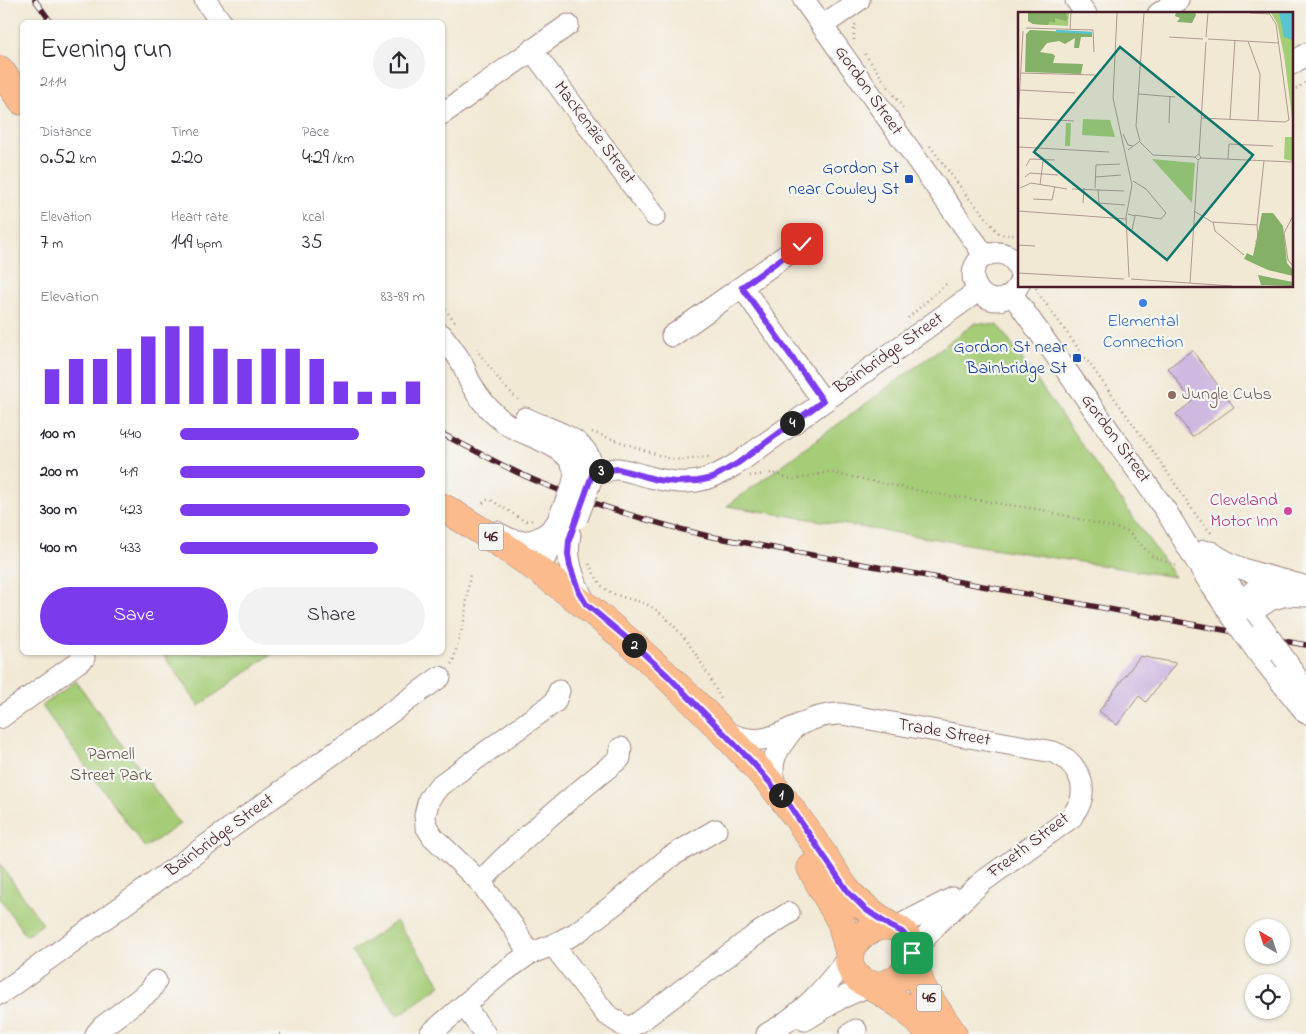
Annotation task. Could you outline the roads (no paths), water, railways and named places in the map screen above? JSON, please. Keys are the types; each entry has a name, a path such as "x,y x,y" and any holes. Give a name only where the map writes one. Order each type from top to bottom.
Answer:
{"main road":[{"path":"0,70 20,98"},
{"name":"46","path":"445,508 539,576 591,631 692,718 743,770 775,812 821,883 841,922 851,968 855,975 906,1008 916,1017 929,1034"},
{"name":"46","path":"445,528 539,576 586,604 653,662 722,717 790,806 848,892 865,909 908,939 922,988 953,1034"},
{"path":"849,955 855,941 866,931 880,926 893,927"},
{"name":"46","path":"871,986 886,984 900,977 912,956"}],"street":[{"path":"205,0 220,20"},
{"name":"Gordon Street","path":"804,0 984,256"},
{"path":"1076,0 1085,12"},
{"path":"1161,12 1178,0"},
{"path":"822,26 858,8"},
{"path":"445,112 568,25"},
{"name":"MacKenzie Street","path":"532,50 655,216"},
{"path":"1294,63 1306,54"},
{"path":"672,336 802,244"},
{"path":"998,253 1012,258 1018,274 1006,298 994,300 983,295 975,286 973,275 976,264 984,256 998,253"},
{"path":"742,287 823,401"},
{"name":"Gordon Street","path":"1027,288 1209,582 1245,616 1286,662 1306,692"},
{"name":"Bainbridge Street","path":"583,477 603,457 620,456 660,468 693,469 718,466 752,453 978,291"},
{"path":"451,332 467,353 470,369 500,400 515,412 578,441 585,449 583,477 567,521 559,554 539,576"},
{"path":"445,507 520,542 534,540 543,536 567,521"},
{"name":"Gordon Street","path":"1166,511 1208,541 1245,616 1261,657 1306,713"},
{"path":"567,521 570,566 579,592 586,604"},
{"path":"1208,541 1231,565 1245,571 1296,584"},
{"path":"1245,616 1265,584 1277,581 1296,584"},
{"path":"1245,616 1270,600 1286,595 1306,596"},
{"path":"0,718 84,658"},
{"name":"Bainbridge Street","path":"0,994 440,677"},
{"path":"529,954 498,905 480,882 433,837 426,826 425,815 429,799 439,786 555,702 559,691"},
{"name":"Trade Street","path":"722,717 735,736 755,741 773,737 811,718 842,714 1053,752 1068,760 1078,772 1081,781"},
{"name":"Trade Street","path":"774,787 772,772 774,756 795,727"},
{"path":"480,882 514,846 562,804 620,758 622,748"},
{"name":"Freeth Street","path":"912,956 938,923 982,882 1072,816 1080,803 1082,795 1081,781"},
{"path":"430,1034 498,976 529,954 553,945 576,933 616,903 670,857 716,830"},
{"name":"Freeth Street","path":"893,927 929,912 982,882"},
{"path":"553,945 606,1014 627,1028 638,1023 758,933 788,913"},
{"path":"767,1034 812,1002 849,955"},
{"path":"96,1034 102,1026 150,991 156,981"},
{"path":"780,1034 838,999 871,986"},
{"path":"464,1005 485,1034"}],"railway":[{"path":"35,0 50,20"},
{"path":"445,436 555,489 620,512 708,536 1306,645"}],"place":[{"name":"Gordon St near Cowley St","path":"909,179"},
{"name":"Elemental Connection","path":"1143,303"},
{"name":"Gordon St near Bainbridge St","path":"1077,358"},
{"name":"Jungle Cubs","path":"1172,395"},
{"name":"Cleveland Motor Inn","path":"1288,511"}],"park label":[{"name":"Parnell Street Park","path":"111,765"}]}
